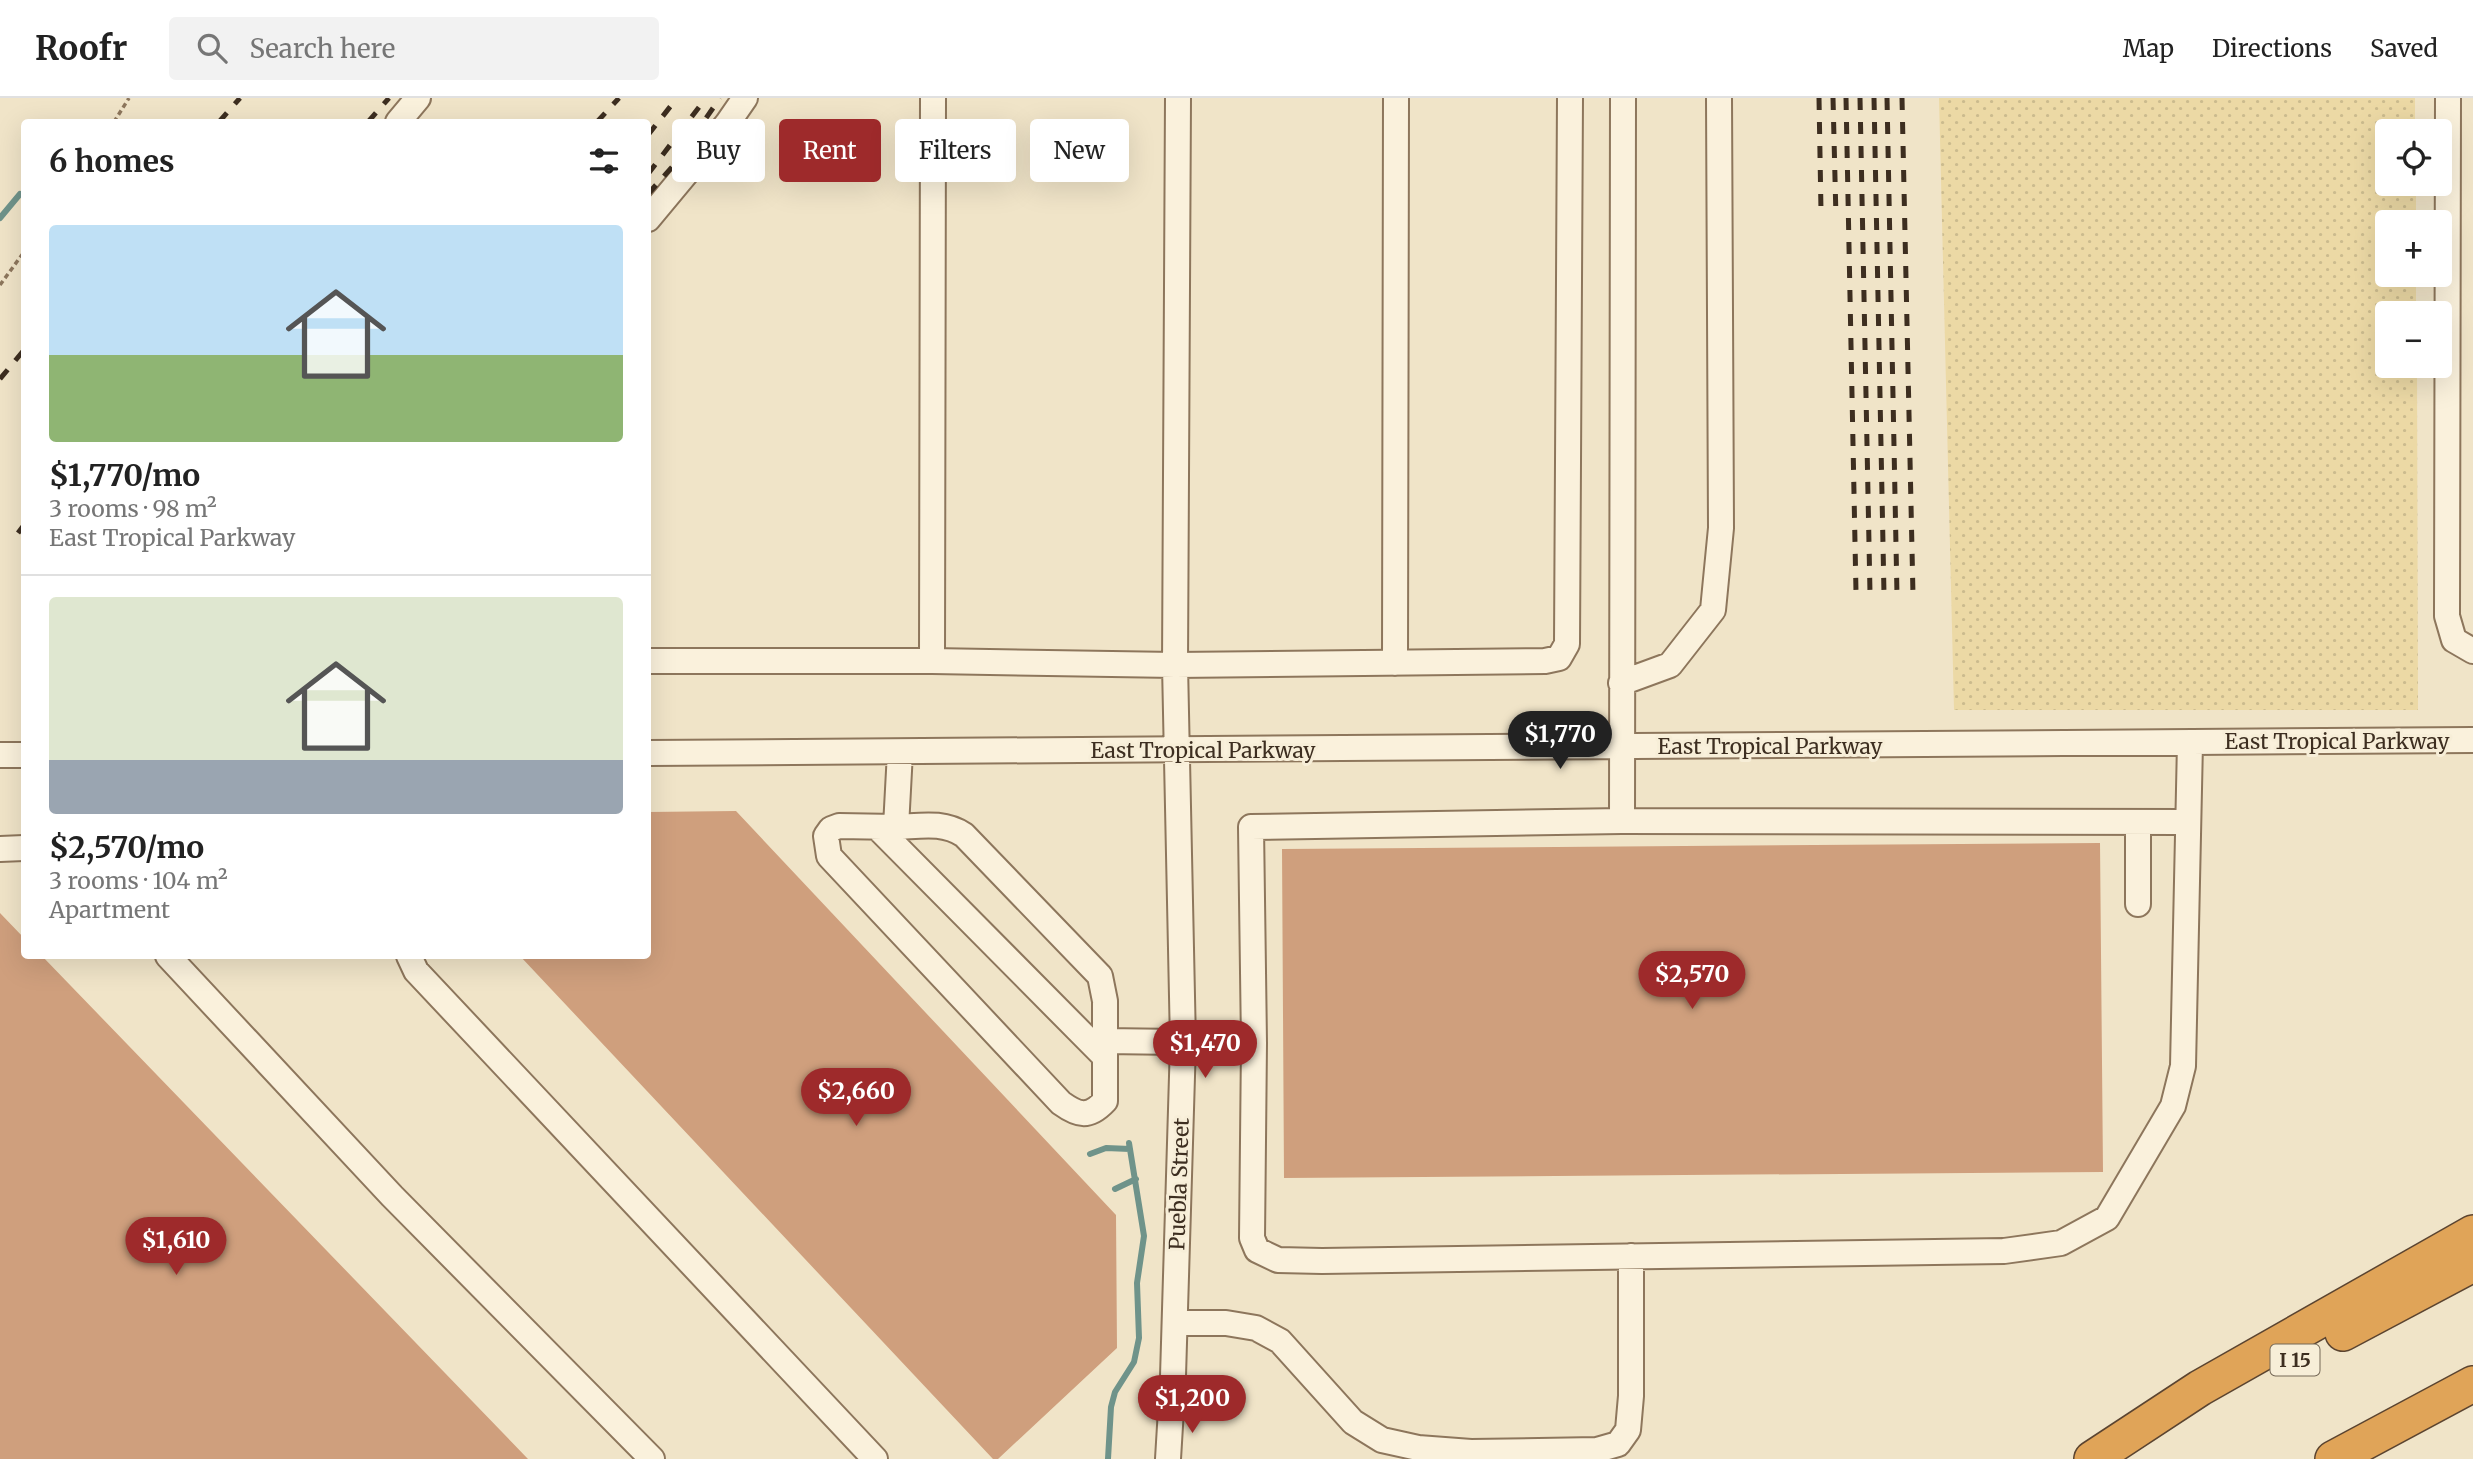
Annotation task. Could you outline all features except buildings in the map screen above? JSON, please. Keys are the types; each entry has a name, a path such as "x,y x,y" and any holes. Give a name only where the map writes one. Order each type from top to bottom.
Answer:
{"highway":[{"path":"2092,1459 2200,1388 2473,1233"},
{"name":"I 15","path":"2120,1459 2273,1372 2473,1264"},
{"path":"2333,1459 2473,1384"}],"street":[{"path":"400,119 418,98"},
{"path":"651,215 727,124 745,98"},
{"path":"932,661 933,98"},
{"name":"Puebla Street","path":"1168,1459 1183,1043 1175,664 1178,98"},
{"path":"1395,663 1396,98"},
{"path":"651,661 1175,664 1545,661 1559,658 1567,644 1570,98"},
{"path":"1622,821 1623,98"},
{"path":"1621,683 1670,665 1713,610 1721,528 1719,98"},
{"path":"2448,98 2447,616 2455,640 2473,651"},
{"name":"East Tropical Parkway","path":"651,753 2473,740"},
{"path":"2188,821 1622,821 1251,828 1254,1043 1252,1238 1257,1250 1278,1260 1322,1261 2004,1251 2061,1243 2107,1218 2173,1107 2183,1066 2188,821 2189,743"},
{"path":"887,827 900,752"},
{"path":"0,755 21,755"},
{"path":"2138,821 2138,904"},
{"path":"939,824 964,835 1100,976 1104,988 1105,1049 1105,1101 1097,1110 1085,1114 1072,1111 1061,1103 830,856 826,836 831,829 839,826 939,824"},
{"path":"887,827 1105,1049 1183,1043 1254,1043"},
{"path":"0,849 21,848"},
{"path":"171,959 392,1196 652,1459"},
{"path":"410,959 416,971 875,1459"},
{"path":"1175,1323 1226,1323 1256,1328 1280,1341 1353,1422 1382,1440 1418,1448 1471,1452 1597,1450 1618,1444 1628,1430 1631,1396 1631,1256"}],"path":[{"path":"116,119 129,98"},
{"path":"0,285 21,256"}],"sand":[{"path":"1939,98 2415,98 2415,119 2375,119 2375,196 2416,196 2416,210 2375,210 2375,287 2416,287 2416,301 2375,301 2375,378 2417,378 2418,710 1954,710"}],"waterway":[{"path":"0,218 20,194"},
{"path":"1108,1459 1111,1407 1115,1392 1134,1362 1139,1338 1137,1283 1144,1236 1129,1143"},
{"path":"1090,1154 1106,1148 1130,1149"},
{"path":"1115,1189 1136,1179"}],"railway":[{"path":"222,119 240,98"},
{"path":"371,119 389,98"},
{"path":"600,119 619,98"},
{"path":"651,131 677,98"},
{"path":"651,170 706,98"},
{"path":"651,191 672,167 720,98"},
{"path":"1819,98 1821,211"},
{"path":"1833,98 1836,218"},
{"path":"1846,98 1856,592"},
{"path":"1860,98 1870,593"},
{"path":"1874,98 1884,594"},
{"path":"1887,98 1897,595"},
{"path":"1902,98 1913,595"},
{"path":"0,379 21,354"},
{"path":"18,533 21,529"}]}
